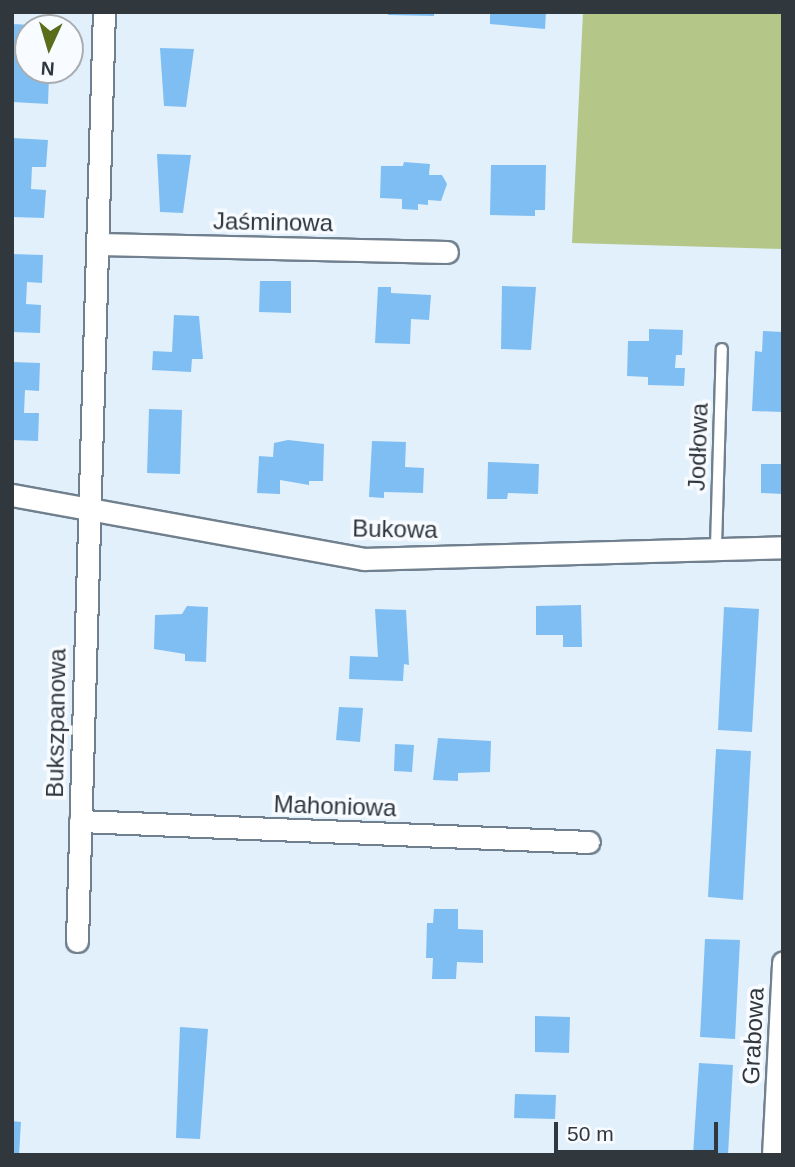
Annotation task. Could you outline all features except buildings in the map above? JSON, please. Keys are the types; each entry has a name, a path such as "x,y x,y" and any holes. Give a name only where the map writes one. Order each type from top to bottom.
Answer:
{"street":[{"path":"88,507 99,244 104,12"},
{"name":"Jaśminowa","path":"99,244 447,252"},
{"name":"Bukowa","path":"12,495 364,559 716,546 783,547"},
{"name":"Bukszpanowa","path":"77,941 88,507"},
{"name":"Mahoniowa","path":"80,821 589,842"},
{"name":"Grabowa","path":"773,1155 783,962"}],"lane":[{"name":"Jodłowa","path":"716,546 722,349"}],"green space":[{"path":"583,12 783,12 783,249 572,243"}]}
